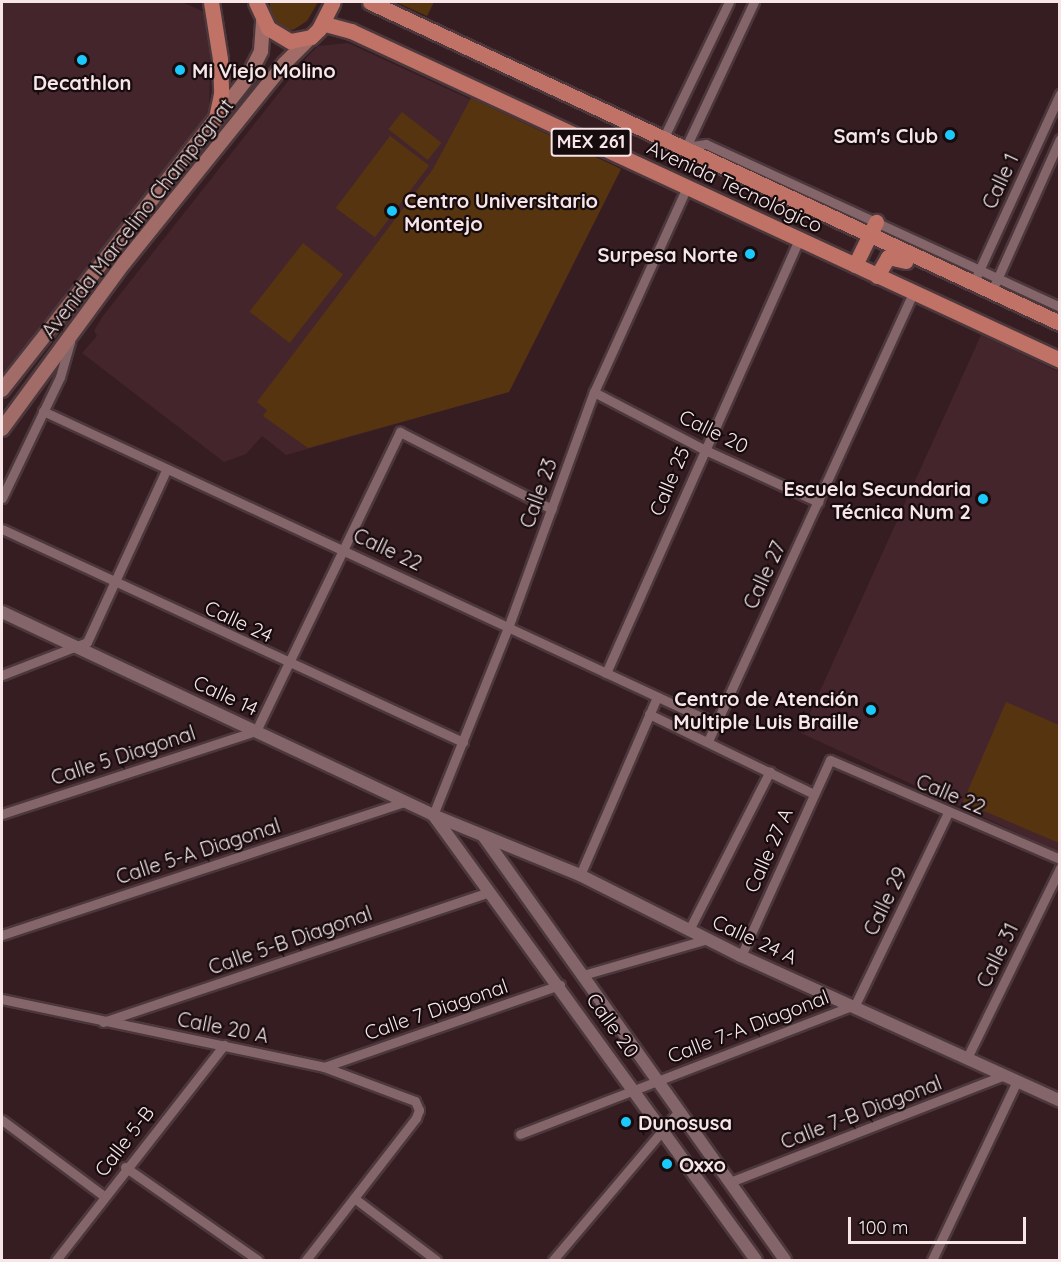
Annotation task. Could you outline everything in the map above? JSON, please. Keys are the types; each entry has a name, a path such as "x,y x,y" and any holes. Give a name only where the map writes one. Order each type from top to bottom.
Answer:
{"main road":[{"path":"211,2 219,51 221,94 216,118"},
{"path":"256,2 263,21 273,33 290,41 311,37 325,24 333,2"},
{"name":"Avenida Tecnológico","path":"370,2 686,147 873,229 938,267 976,276 1059,323"},
{"name":"Avenida Marcelino Champagnat","path":"2,390 248,77 261,51 263,21"},
{"name":"Avenida Tecnológico","path":"325,24 351,31 1059,360"},
{"name":"Avenida Marcelino Champagnat","path":"2,429 73,328 284,64 311,37"},
{"path":"855,265 873,229"},
{"path":"877,276 884,258 891,255 920,267 938,267"},
{"path":"58,318 73,328"},
{"path":"17,371 33,386"}],"street":[{"path":"664,137 729,2"},
{"path":"686,147 754,2"},
{"name":"Calle 1","path":"976,276 1059,94"},
{"name":"Calle 1","path":"995,285 1059,139"},
{"name":"Calle 23","path":"433,815 509,625 594,392 687,187"},
{"name":"Avenida Tecnológico","path":"873,229 976,276"},
{"name":"Calle 25","path":"606,673 703,449 799,239"},
{"name":"Avenida Tecnológico","path":"995,285 1059,307"},
{"name":"Calle 27","path":"708,741 914,292"},
{"path":"2,498 60,377 73,328"},
{"name":"Calle 20","path":"594,392 703,449 818,502"},
{"name":"Calle 22","path":"43,411 166,470 344,548 716,724"},
{"path":"256,731 400,432 552,508"},
{"path":"2,675 87,642 166,470"},
{"name":"Calle 24","path":"2,529 287,663 463,742"},
{"name":"Calle 14","path":"2,612 433,815"},
{"path":"580,875 657,697"},
{"path":"649,714 812,793"},
{"name":"Calle 5 Diagonal","path":"2,814 256,731"},
{"name":"Calle 22","path":"830,760 948,813 1059,859"},
{"name":"Calle 27 A","path":"741,956 812,793 830,760"},
{"path":"689,930 770,771"},
{"name":"Calle 5-A Diagonal","path":"4,932 406,801"},
{"name":"Calle 29","path":"855,1005 948,813"},
{"name":"Calle 20","path":"433,815 560,985 756,1260"},
{"name":"Calle 24 A","path":"433,815 580,875 741,956 855,1005 1059,1101"},
{"name":"Calle 20","path":"484,837 785,1260"},
{"name":"Calle 31","path":"967,1058 1059,868"},
{"name":"Calle 5-B Diagonal","path":"102,1022 490,892"},
{"path":"583,975 708,939"},
{"name":"Calle 7 Diagonal","path":"324,1067 560,985"},
{"name":"Calle 20 A","path":"2,1001 324,1067 415,1101 419,1110 416,1118 354,1198"},
{"name":"Calle 7-A Diagonal","path":"520,1134 634,1087 656,1081 855,1005"},
{"name":"Calle 5-B","path":"56,1260 125,1167 224,1045"},
{"name":"Calle 7-B Diagonal","path":"730,1182 1005,1075"},
{"path":"932,1260 1017,1081"},
{"path":"553,1260 678,1112"},
{"path":"2,1120 104,1196"},
{"path":"125,1167 258,1260"},
{"path":"306,1260 354,1198 436,1260"}],"shaded area":[{"path":"2,2 182,2 207,13 211,32 209,114 2,374"},
{"path":"270,2 318,2 307,21 293,30 278,28 270,13"},
{"path":"396,2 434,2 427,16"},
{"name":"Centro Universitario Montejo","path":"348,43 621,169 509,392 286,455 262,436 246,454 224,462 82,353 97,336 94,331 103,316 308,56 318,46"},
{"path":"471,98 621,169 509,392 308,448 263,416 267,410 257,402 433,169"},
{"path":"402,112 441,143 428,160 388,129"},
{"path":"390,136 429,165 375,237 336,208"},
{"path":"303,243 343,274 290,343 249,312"},
{"name":"Escuela Secundaria Técnica Num 2","path":"981,335 1059,372 1059,852 801,733"},
{"path":"1006,702 1059,725 1059,843 963,802"}],"place":[{"name":"Decathlon","path":"82,60"},
{"name":"Mi Viejo Molino","path":"180,70"},
{"name":"Sam's Club","path":"950,135"},
{"name":"Centro Universitario Montejo","path":"392,211"},
{"name":"Surpesa Norte","path":"750,254"},
{"name":"Escuela Secundaria Técnica Num 2","path":"983,499"},
{"name":"Centro de Atención Multiple Luis Braille","path":"871,710"},
{"name":"Dunosusa","path":"626,1122"},
{"name":"Oxxo","path":"667,1164"}]}
